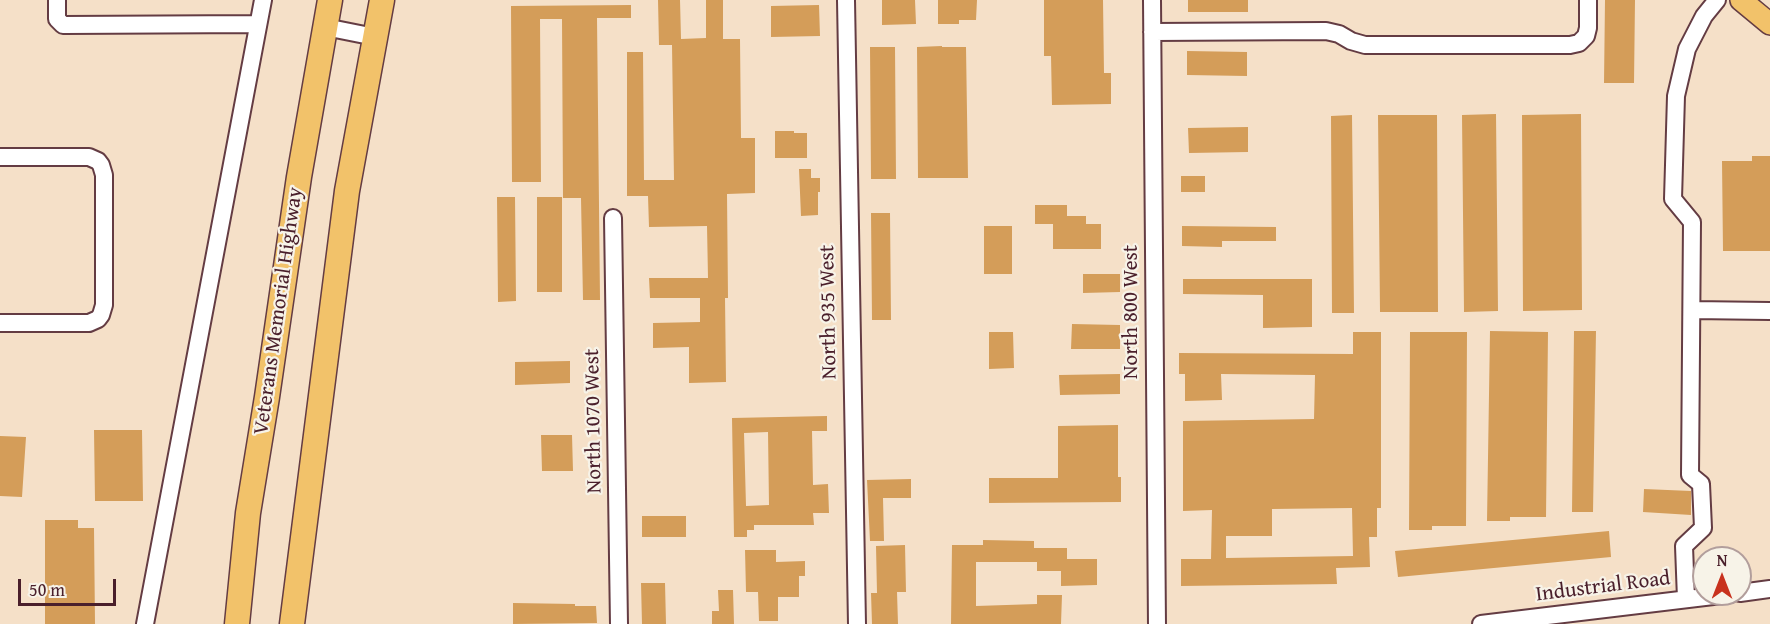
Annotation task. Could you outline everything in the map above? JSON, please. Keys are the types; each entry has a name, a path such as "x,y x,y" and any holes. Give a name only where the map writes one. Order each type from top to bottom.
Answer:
{"highway":[{"name":"Veterans Memorial Highway","path":"237,624 248,513 269,385 298,177 330,0"},
{"path":"292,624 347,191 382,0"}],"main road":[{"path":"1741,0 1770,24"}],"street":[{"path":"57,0 57,19 63,25 258,24"},
{"path":"145,624 263,0"},
{"name":"North 935 West","path":"846,0 857,624"},
{"name":"North 800 West","path":"1152,0 1157,624"},
{"path":"1152,32 1326,31 1365,45 1570,45 1580,43 1586,36 1588,0"},
{"path":"1686,599 1684,546 1703,528 1701,484 1690,476 1692,222 1673,199 1676,96 1687,49 1704,16 1717,0"},
{"path":"325,27 375,37"},
{"path":"0,157 94,158 98,161 104,175 103,310 98,319 85,323 0,324"},
{"name":"North 1070 West","path":"613,218 619,624"},
{"path":"1692,310 1770,311"},
{"path":"1752,591 1770,589"},
{"name":"Industrial Road","path":"1481,624 1549,620 1692,598"}],"building":[{"path":"658,0 680,0 681,39 706,38 706,0 723,0 723,39 740,39 741,138 755,138 755,193 727,194 726,382 689,383 689,347 653,348 653,323 700,322 700,298 650,298 649,278 708,278 707,226 649,227 648,196 627,196 627,52 643,52 644,180 674,180 672,45 659,45"},
{"path":"882,0 915,0 916,24 882,25"},
{"path":"938,0 977,0 976,20 959,20 959,24 938,24"},
{"path":"1044,0 1103,0 1104,73 1111,73 1111,104 1052,105 1051,56 1044,56"},
{"path":"1188,0 1248,0 1248,12 1188,12"},
{"path":"1605,0 1635,0 1634,83 1604,83"},
{"path":"631,5 631,18 597,18 600,300 583,300 581,198 563,198 562,19 540,19 541,182 512,182 511,6"},
{"path":"819,5 820,36 771,37 771,6"},
{"path":"870,47 895,47 896,179 871,179"},
{"path":"917,47 966,47 968,178 918,178"},
{"path":"1187,51 1247,52 1247,76 1187,75"},
{"path":"1496,114 1498,311 1464,312 1462,115"},
{"path":"1581,114 1582,310 1523,311 1522,115"},
{"path":"1352,115 1354,313 1332,313 1331,116"},
{"path":"1378,115 1437,115 1438,312 1380,312"},
{"path":"1248,127 1248,152 1189,153 1188,128"},
{"path":"775,131 807,133 807,158 775,158"},
{"path":"1752,156 1770,156 1770,251 1723,251 1722,161 1752,161"},
{"path":"799,169 811,169 811,178 820,178 818,215 801,216"},
{"path":"1181,176 1205,176 1205,192 1181,192"},
{"path":"497,197 515,197 516,301 498,302"},
{"path":"537,197 562,197 562,292 537,292"},
{"path":"1035,205 1067,205 1067,216 1086,216 1086,224 1101,224 1101,249 1053,249 1053,224 1035,224"},
{"path":"871,213 890,213 891,320 872,320"},
{"path":"984,226 1012,226 1012,274 984,274"},
{"path":"1182,226 1276,227 1276,241 1222,241 1222,247 1182,246"},
{"path":"1083,274 1120,274 1120,292 1083,293"},
{"path":"1183,279 1312,279 1312,327 1263,328 1263,295 1183,294"},
{"path":"1072,324 1120,325 1120,349 1071,349"},
{"path":"1490,331 1548,332 1546,517 1510,517 1510,521 1487,521"},
{"path":"1574,331 1596,331 1593,512 1572,512"},
{"path":"989,332 1013,332 1014,368 989,369"},
{"path":"1353,332 1381,332 1381,508 1377,508 1377,537 1369,537 1370,567 1336,568 1337,584 1181,586 1181,559 1211,559 1212,510 1183,511 1183,421 1314,419 1315,375 1221,374 1222,400 1185,401 1185,374 1179,374 1179,353 1353,354","holes":["1352,508 1353,556 1226,558 1226,536 1272,536 1272,509"]},
{"path":"1410,332 1467,332 1466,526 1432,526 1432,530 1409,530"},
{"path":"570,361 570,383 515,385 515,362"},
{"path":"1120,374 1120,394 1060,395 1059,375"},
{"path":"827,416 827,431 812,431 813,485 828,484 829,513 813,513 814,525 754,525 754,530 747,530 747,537 734,537 732,418","holes":["768,432 769,505 746,506 744,433"]},
{"path":"1118,425 1118,477 1121,477 1121,502 989,503 989,478 1058,478 1058,426"},
{"path":"94,430 142,430 143,501 95,501"},
{"path":"541,435 572,435 573,471 542,471"},
{"path":"0,436 26,437 22,497 0,496"},
{"path":"911,479 911,498 883,498 884,541 870,541 867,480"},
{"path":"1644,489 1691,491 1691,515 1643,512"},
{"path":"642,516 686,516 686,537 642,537"},
{"path":"45,520 78,520 78,528 94,528 95,624 45,624"},
{"path":"1609,531 1611,557 1398,577 1395,551"},
{"path":"983,540 1034,541 1034,548 1067,548 1067,559 1097,559 1097,585 1061,586 1061,571 1037,571 1037,562 976,562 976,606 1037,604 1037,595 1062,595 1061,624 951,624 952,545 983,545"},
{"path":"905,545 906,592 897,592 898,624 872,624 871,593 877,593 876,546"},
{"path":"745,550 776,550 776,562 805,561 805,576 799,576 799,597 778,597 778,621 759,621 758,592 746,592"},
{"path":"641,583 665,583 666,624 642,624"},
{"path":"718,590 733,590 734,624 712,624 712,611 719,611"},
{"path":"513,603 596,606 597,623 513,624"}]}
